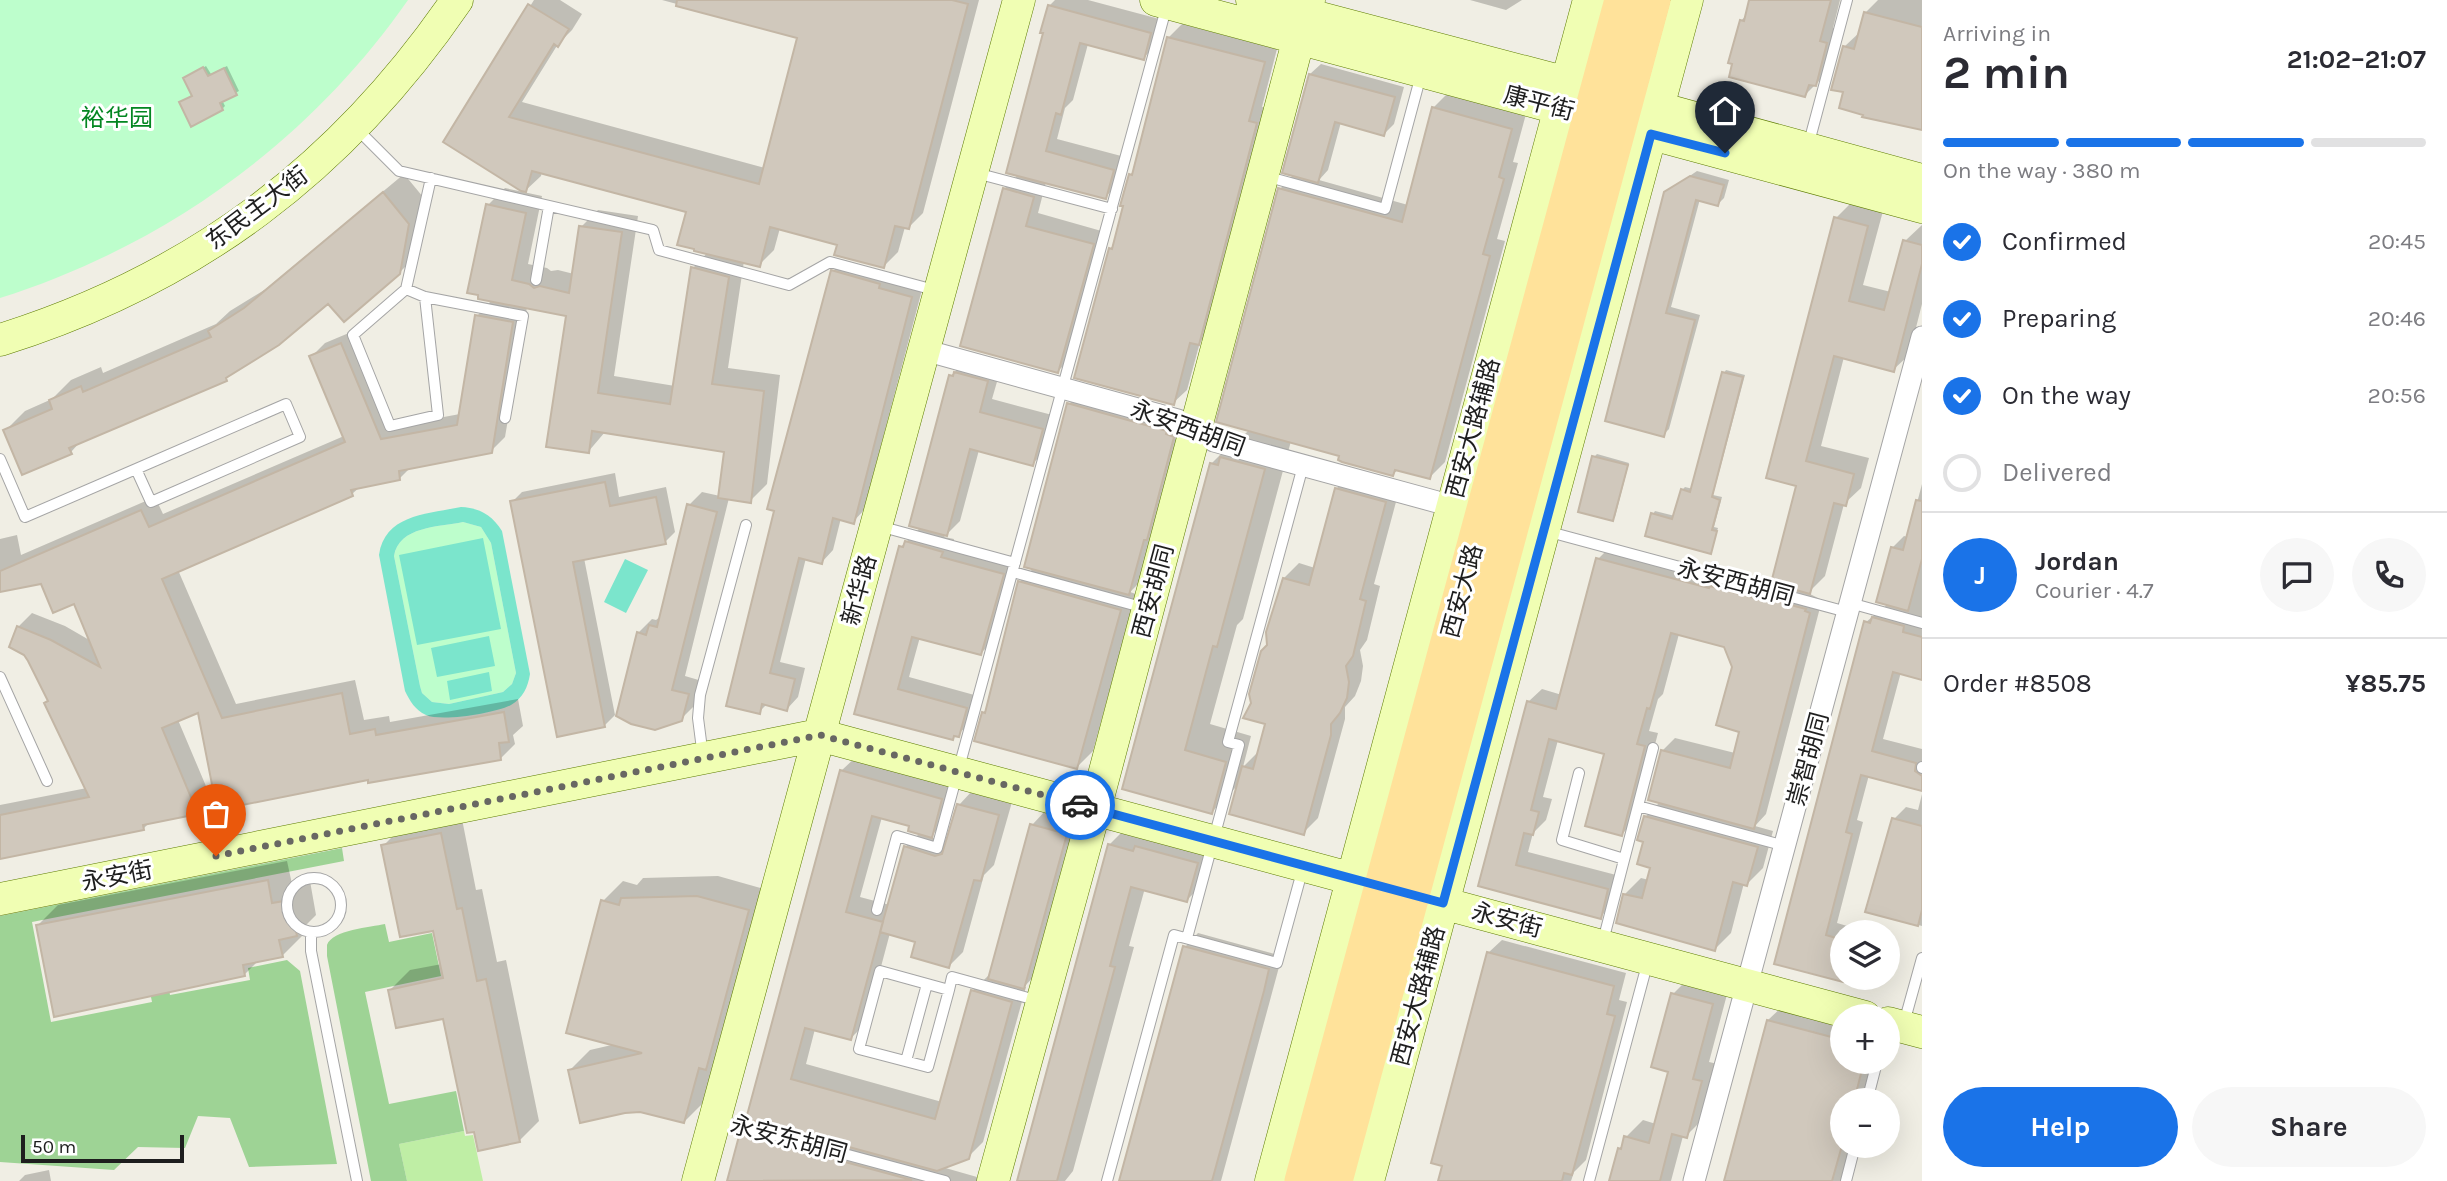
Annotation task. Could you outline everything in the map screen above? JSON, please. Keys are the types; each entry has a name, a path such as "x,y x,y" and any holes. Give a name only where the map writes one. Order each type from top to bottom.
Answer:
{"main road":[{"name":"西安大路","path":"1608,108 1622,0"},
{"name":"西安大路","path":"1302,1181 1397,890 1608,108 1653,0"},
{"name":"西安大路","path":"1335,1181 1397,890"}],"street":[{"name":"东民主大街","path":"0,340 91,308 139,285 187,259 275,198 355,127 392,87 457,0"},
{"name":"新华路","path":"698,1181 1019,0"},
{"name":"康平街","path":"1252,0 1922,207"},
{"name":"西安大路辅路","path":"1271,1181 1397,890 1544,531 1608,108 1589,0"},
{"name":"西安大路辅路","path":"1368,1181 1397,890 1452,506 1608,108 1687,0"},
{"name":"康平街","path":"1162,2 1305,18 1422,72 1808,149 1922,180"},
{"name":"西安胡同","path":"993,1181 1095,809 1305,18"},
{"name":"崇智胡同","path":"1694,1181 1922,337"},
{"name":"永安西胡同","path":"924,350 1178,420 1214,442 1452,506"},
{"name":"永安街","path":"0,899 820,735 1830,1008"}],"lane":[{"path":"1808,149 1847,0"},
{"path":"877,910 897,836 937,848 1112,209 1162,2"},
{"path":"1263,175 1385,209 1422,72"},
{"path":"355,127 399,171 653,230 659,250 789,285 830,262 940,292"},
{"path":"973,172 1112,209"},
{"path":"425,298 438,415 390,426 353,335 406,289 431,178"},
{"path":"536,281 549,206"},
{"path":"406,289 425,298 523,316 505,418"},
{"path":"0,459 25,517 286,404 300,437 151,502 136,469"},
{"path":"1186,938 1239,745 1228,742 1304,466"},
{"path":"703,758 698,718 699,695 746,525"},
{"path":"876,525 1148,609"},
{"name":"永安西胡同","path":"1544,531 1849,608 1922,623"},
{"path":"0,677 47,782"},
{"path":"1601,946 1653,748"},
{"path":"1579,773 1562,840 1624,859"},
{"path":"1639,806 1785,846"},
{"path":"1107,1181 1174,935 1277,963 1304,865"},
{"path":"316,878 332,884 338,891 341,910 338,919 330,927 321,932 311,932 294,923 287,906 293,889 307,879 316,878"},
{"path":"311,932 311,951 357,1181"},
{"path":"1590,1181 1649,958"},
{"path":"1905,1027 1922,958"},
{"path":"949,990 880,971 859,1049 928,1067 949,990 952,977 1042,1002"},
{"path":"906,1062 927,984"},
{"name":"永安东胡同","path":"715,1119 945,1181"},
{"path":"1846,1181 1852,1158"}],"green space":[{"name":"裕华园","path":"0,0 408,0 369,51 326,99 279,143 229,183 176,218 119,249 61,276 0,298"},
{"path":"461,507 480,511 490,517 502,531 530,674 524,692 511,705 482,714 434,717 422,713 413,705 405,691 379,555 383,541 399,524 422,514","holes":["463,522 481,527 491,543 516,673 512,684 503,692 449,704 432,702 422,693 420,686 394,556 397,546 412,533"]},
{"path":"463,522 481,527 491,543 516,673 512,684 503,692 449,704 432,702 422,693 420,686 394,556 397,546 412,533"},
{"path":"483,538 501,629 417,645 399,555"},
{"path":"625,559 648,570 626,613 604,602"},
{"path":"489,636 495,666 437,677 431,648"},
{"path":"489,672 492,691 450,700 447,681"},
{"path":"342,848 344,861 32,922 51,1022 152,1002 149,987 168,984 170,995 250,980 248,968 287,960 300,971 337,1164 249,1167 230,1118 198,1116 185,1148 138,1147 114,1170 0,1162 0,916"},
{"path":"385,924 389,942 432,933 441,976 365,992 389,1104 456,1091 464,1131 399,1144 407,1181 371,1181 327,956 327,945 336,936"},
{"path":"464,1131 465,1136 473,1135 483,1181 407,1181 399,1144"}],"building":[{"path":"677,0 952,0 968,4 909,229 895,226 884,268 834,255 837,245 770,227 760,267 694,251 677,245 686,212 532,171 526,192 521,191 443,142 528,4 569,29 558,47 554,44 509,117 759,184 797,38 676,6"},
{"path":"1749,0 1831,0 1820,41 1827,43 1816,86 1809,85 1805,97 1729,77 1732,64 1728,63 1740,20 1744,21"},
{"path":"1048,5 1151,33 1144,60 1080,43 1061,115 1056,113 1046,151 1114,170 1106,199 1006,173"},
{"path":"1864,12 1922,27 1922,130 1862,117 1863,115 1839,108 1843,92 1831,90 1843,46 1854,49"},
{"path":"1167,37 1265,62 1249,121 1257,123 1199,345 1190,343 1174,405 1074,378 1109,248 1112,249 1123,206 1120,206 1129,174 1132,175"},
{"path":"203,67 208,76 224,68 237,95 220,103 223,110 191,127 179,102 192,96 183,78"},
{"path":"1309,74 1395,97 1384,136 1335,122 1318,183 1282,173"},
{"path":"1432,107 1512,129 1499,177 1504,179 1483,254 1490,256 1430,479 1395,470 1393,476 1342,462 1338,460 1339,456 1216,422 1278,188 1402,222"},
{"path":"1690,176 1724,185 1718,206 1696,200 1666,313 1695,320 1664,437 1605,421 1664,192"},
{"path":"1003,188 1034,197 1026,226 1094,244 1058,373 960,346"},
{"path":"383,192 409,224 400,274 344,322 328,304 279,345 226,378 227,381 69,448 72,454 22,475 3,430 52,409 49,400 81,386 83,392 211,337 208,331 244,308"},
{"path":"486,204 526,213 512,280 534,288 540,286 569,293 579,226 622,232 598,393 670,404 691,267 729,277 712,384 764,391 751,503 718,498 724,452 592,431 589,453 546,447 566,316 478,299 478,295 467,293"},
{"path":"1834,217 1868,226 1849,301 1884,310 1903,240 1922,245 1922,264 1894,372 1834,356 1806,461 1854,474 1846,506 1834,503 1810,594 1771,583 1796,486 1766,478"},
{"path":"831,270 880,284 879,288 912,297 854,524 833,518 822,564 799,558 770,673 795,679 787,711 762,704 760,714 726,706 774,511 767,509"},
{"path":"475,315 513,322 492,453 399,471 400,480 351,490 353,496 162,579 222,718 342,693 350,734 375,729 376,735 504,712 509,742 499,743 501,760 368,783 368,780 217,810 198,713 162,728 198,814 143,825 144,830 0,859 0,815 89,797 44,703 48,701 28,661 24,655 9,647 17,626 51,640 100,667 74,604 53,613 41,584 0,592 0,571 141,510 149,527 345,442 309,356 341,343 381,439 457,425"},
{"path":"954,372 988,381 980,412 1043,429 1033,466 970,449 947,536 909,526 949,375 953,376"},
{"path":"1722,372 1743,377 1712,497 1720,500 1712,530 1717,531 1711,554 1645,536 1651,513 1672,519 1681,489 1690,492"},
{"path":"1067,403 1167,431 1166,434 1174,437 1147,540 1144,540 1129,595 1024,567"},
{"path":"1592,456 1628,465 1613,521 1578,512"},
{"path":"1220,457 1265,469 1217,647 1213,646 1185,750 1226,762 1212,814 1122,789 1210,463 1218,465"},
{"path":"605,482 610,506 656,497 666,544 573,562 605,727 557,737 510,501"},
{"path":"1335,488 1386,502 1360,599 1366,601 1353,656 1346,666 1349,682 1347,698 1331,724 1331,735 1304,835 1229,814 1242,766 1253,769 1265,724 1243,718 1251,703 1249,694 1261,651 1267,645 1266,632 1283,578 1309,585"},
{"path":"1916,500 1922,501 1922,559 1908,611 1876,602 1891,547 1903,550"},
{"path":"687,504 717,512 672,690 689,694 682,721 655,730 631,724 616,716 637,632 646,635 649,625 657,627"},
{"path":"905,541 943,552 941,557 1004,574 981,655 912,637 898,689 967,708 959,737 954,736 953,740 854,714 899,546 903,547"},
{"path":"1596,558 1709,588 1710,586 1806,609 1805,611 1810,613 1754,829 1648,800 1661,750 1730,768 1739,732 1716,725 1732,667 1724,647 1671,633 1650,709 1647,708 1637,744 1645,746 1622,836 1585,826 1604,754 1549,739 1531,810 1539,812 1533,835 1524,833 1516,865 1608,889 1601,919 1478,886 1527,701 1556,709"},
{"path":"1018,581 1121,610 1077,769 974,741 982,712 985,713"},
{"path":"1872,617 1904,626 1903,632 1922,637 1922,680 1893,672 1872,751 1916,763 1915,771 1922,776 1922,791 1861,775 1846,832 1852,834 1826,935 1830,936 1830,979 1774,964 1864,621 1870,623"},
{"path":"840,770 942,799 932,838 908,831 909,826 872,816 846,912 883,922 851,1040 805,1028 791,1079 935,1119 971,990 1012,1002 969,1159 937,1171 746,1119"},
{"path":"957,804 999,815 981,881 974,880 949,968 911,957 915,942 880,932 904,846 935,856 942,854"},
{"path":"1644,816 1758,847 1747,886 1733,882 1715,951 1616,923 1623,894 1642,898 1650,868 1637,864 1643,842 1637,840"},
{"path":"1892,818 1922,826 1922,910 1918,926 1865,912"},
{"path":"1030,824 1067,834 1024,989 988,979"},
{"path":"441,833 457,909 462,908 477,981 486,979 520,1142 478,1151 474,1132 467,1133 443,1019 396,1028 388,990 443,978 433,931 400,937 381,845"},
{"path":"1108,844 1133,851 1135,846 1198,863 1187,902 1131,887 1110,966 1115,967 1057,1181 1017,1181"},
{"path":"268,880 272,903 290,900 297,936 279,940 283,957 243,965 245,976 54,1017 36,925"},
{"path":"697,896 749,910 706,1070 699,1068 684,1123 640,1112 580,1123 568,1070 642,1053 566,1033 601,900 619,905 621,898"},
{"path":"1183,946 1269,969 1264,991 1212,1181 1119,1181"},
{"path":"1487,952 1614,986 1607,1014 1615,1016 1572,1175 1564,1173 1562,1181 1438,1181 1442,1166 1431,1163"},
{"path":"1671,993 1713,1004 1693,1079 1702,1081 1687,1138 1672,1134 1660,1181 1609,1181 1624,1136 1649,1143 1668,1072 1651,1067"},
{"path":"1767,1020 1830,1037 1830,1074 1861,1074 1857,1088 1830,1088 1830,1158 1838,1158 1832,1181 1724,1181"},
{"path":"741,1134 912,1180 727,1181"}],"way so far":[{"path":"216,856 820,735 1080,805"}],"route":[{"path":"1080,805 1443,903 1651,134 1725,153"}]}
